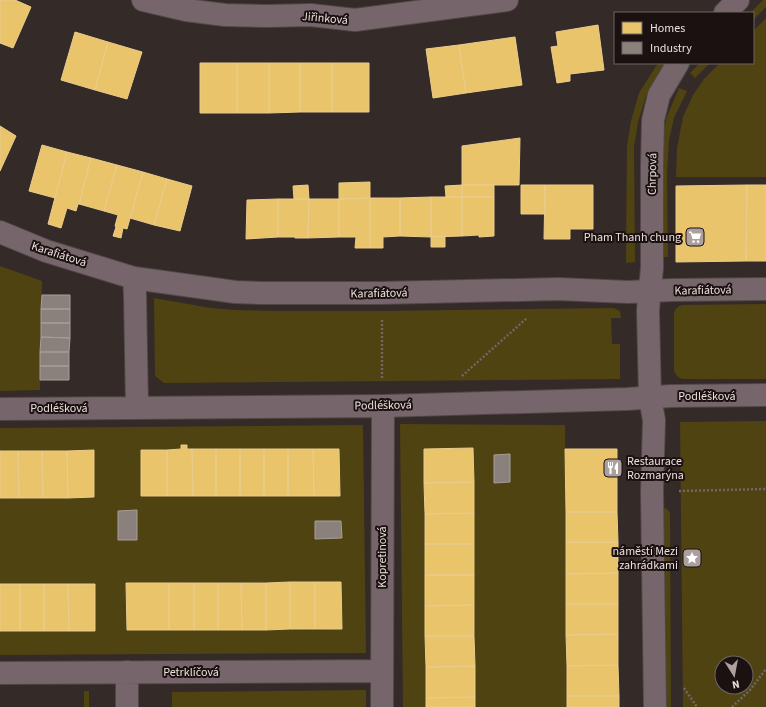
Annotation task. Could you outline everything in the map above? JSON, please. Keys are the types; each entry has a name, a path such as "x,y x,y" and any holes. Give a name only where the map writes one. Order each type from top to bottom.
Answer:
{"street":[{"name":"Jiřinková","path":"143,0 186,10 225,15 310,15 355,20 507,0"},
{"path":"726,12 738,0"},
{"name":"Chrpová","path":"650,398 648,310 652,268 653,120 659,95 677,64"},
{"name":"Karafiátová","path":"0,232 46,252 134,278 242,292 381,293 558,289 628,292 766,289"},
{"path":"134,278 137,408"},
{"name":"Podléšková","path":"0,409 383,406 650,398 671,396 766,395"},
{"path":"650,398 654,420 652,491 655,707"},
{"name":"Kopretinová","path":"382,707 383,406"},
{"name":"Petrklíčová","path":"0,673 382,671"},
{"path":"127,672 127,707"}],"path":[{"path":"430,404 541,306 558,289"},
{"path":"381,293 383,406"},
{"path":"675,491 766,489"},
{"path":"732,707 750,690 766,669"},
{"path":"684,688 697,707"}],"shaded area":[{"path":"763,0 766,0 766,7 754,19 754,12 751,12"},
{"path":"766,18 766,177 676,177 677,148 683,117 693,95 704,79 719,64 754,64 754,30"},
{"path":"657,64 665,64 646,96 638,122 634,147 635,262 626,263 627,146 631,121 639,93"},
{"path":"699,64 709,64 695,78 690,73"},
{"path":"679,88 687,91 674,118 669,140 667,175 668,257 661,257 662,140 667,116"},
{"path":"0,266 42,281 40,390 0,391"},
{"path":"154,298 211,308 235,310 381,311 614,308 620,311 621,318 611,318 612,344 620,344 620,379 164,383 155,376"},
{"path":"766,304 766,379 683,379 676,375 674,371 674,314 678,307 682,305"},
{"path":"766,421 766,707 683,707 680,422"},
{"path":"400,424 565,425 567,707 475,707 473,448 424,449 426,707 403,707","holes":["494,455 510,455 510,482 494,482"]},
{"path":"363,425 366,653 0,655 0,631 95,630 95,584 0,584 0,498 94,497 94,451 0,451 0,428","holes":["339,449 340,495 141,496 141,450","137,510 137,540 119,540 118,511","315,521 341,521 342,538 315,539","341,582 341,629 127,630 126,583"]},
{"path":"664,508 670,513 671,707 665,707"},
{"path":"366,690 366,707 172,707 172,692"},
{"path":"84,691 89,691 89,707 84,707"}],"building: Homes":[{"path":"0,0 15,0 31,7 13,48 0,43"},
{"path":"598,25 604,70 570,74 570,81 557,83 551,47 558,46 556,32"},
{"path":"75,32 108,42 95,90 61,80"},
{"path":"515,37 522,85 466,93 459,45"},
{"path":"108,42 142,52 127,99 95,90"},
{"path":"459,45 466,93 433,98 426,49"},
{"path":"200,63 237,63 237,113 200,113"},
{"path":"237,63 269,63 269,113 237,113"},
{"path":"269,63 300,63 300,112 269,113"},
{"path":"300,63 332,63 332,112 300,112"},
{"path":"332,63 369,63 369,112 332,112"},
{"path":"0,126 16,136 0,171"},
{"path":"520,138 519,185 462,185 462,146"},
{"path":"42,145 67,152 55,198 29,191"},
{"path":"67,152 91,158 76,211 67,208 61,228 48,224"},
{"path":"91,158 117,165 104,211 79,204"},
{"path":"117,165 143,172 127,229 123,228 121,238 113,236 118,215 104,211"},
{"path":"143,172 167,179 154,225 130,218"},
{"path":"167,179 192,186 180,231 154,225"},
{"path":"370,182 370,198 339,199 339,183"},
{"path":"308,185 309,199 294,199 293,186"},
{"path":"462,185 494,185 494,197 462,197"},
{"path":"462,185 462,197 446,197 445,186"},
{"path":"521,185 545,185 545,214 521,214"},
{"path":"545,185 593,185 593,229 570,229 570,239 544,239"},
{"path":"747,185 766,185 766,261 746,261"},
{"path":"747,185 746,261 676,262 676,186"},
{"path":"431,197 462,197 462,236 431,237"},
{"path":"431,197 431,237 400,236 400,198"},
{"path":"462,197 494,197 494,236 462,236"},
{"path":"370,198 370,248 355,248 356,237 339,237 339,199"},
{"path":"370,198 400,198 400,236 383,237 383,248 370,248"},
{"path":"278,199 278,237 246,239 247,200"},
{"path":"278,199 309,199 308,238 278,237"},
{"path":"309,199 339,199 339,237 308,238"},
{"path":"445,236 445,247 431,247 431,237"},
{"path":"181,445 187,445 187,449 192,449 193,496 167,496 167,450 181,449"},
{"path":"473,448 474,482 424,483 424,449"},
{"path":"192,449 216,449 216,496 193,496"},
{"path":"216,449 240,449 240,496 216,496"},
{"path":"240,449 264,449 264,496 240,496"},
{"path":"264,449 288,449 288,496 264,496"},
{"path":"288,449 313,449 314,496 288,496"},
{"path":"313,449 339,449 340,496 314,496"},
{"path":"565,449 617,449 617,512 566,512"},
{"path":"94,450 94,497 68,498 67,451"},
{"path":"141,450 167,450 167,496 141,496"},
{"path":"0,451 18,451 19,498 0,498"},
{"path":"18,451 42,451 43,498 19,498"},
{"path":"42,451 67,451 68,498 43,498"},
{"path":"474,482 474,513 425,514 424,483"},
{"path":"566,512 617,512 618,542 566,542"},
{"path":"474,513 474,544 425,544 425,514"},
{"path":"566,542 618,542 618,573 566,574"},
{"path":"425,544 474,544 474,575 425,575"},
{"path":"618,573 618,604 566,604 566,574"},
{"path":"425,575 474,575 474,605 425,606"},
{"path":"290,582 315,582 315,629 290,629"},
{"path":"290,582 290,629 266,630 266,583"},
{"path":"315,582 341,582 342,629 315,629"},
{"path":"126,583 169,583 169,630 127,630"},
{"path":"169,583 194,583 194,630 169,630"},
{"path":"194,583 218,583 218,630 194,630"},
{"path":"218,583 241,583 242,630 218,630"},
{"path":"241,583 266,583 266,630 242,630"},
{"path":"0,584 20,584 20,631 0,631"},
{"path":"20,584 44,584 44,631 20,631"},
{"path":"44,584 68,584 69,631 44,631"},
{"path":"68,584 95,584 95,631 69,631"},
{"path":"566,604 618,604 618,634 566,635"},
{"path":"474,605 474,636 425,636 425,606"},
{"path":"618,634 618,665 567,666 566,635"},
{"path":"425,636 474,636 475,666 426,667"},
{"path":"618,665 619,696 567,696 567,666"},
{"path":"475,666 475,697 426,698 426,667"},
{"path":"567,696 619,696 619,707 567,707"},
{"path":"475,697 475,707 426,707 426,698"}],"building: Industry":[{"path":"42,295 70,295 70,309 41,309"},
{"path":"41,309 70,309 70,323 41,323"},
{"path":"41,323 70,323 70,338 41,337"},
{"path":"41,337 70,338 69,352 40,352"},
{"path":"40,352 69,352 69,366 40,366"},
{"path":"40,366 69,366 69,380 40,380"},
{"path":"510,454 510,482 494,483 494,455"},
{"path":"137,510 137,540 118,540 118,511"},
{"path":"315,521 341,521 342,538 315,539"}],"place":[{"name":"Pham Thanh chung","path":"695,237"},
{"name":"Restaurace Rozmarýna","path":"613,468"},
{"name":"náměstí Mezi zahrádkami","path":"692,558"}]}
